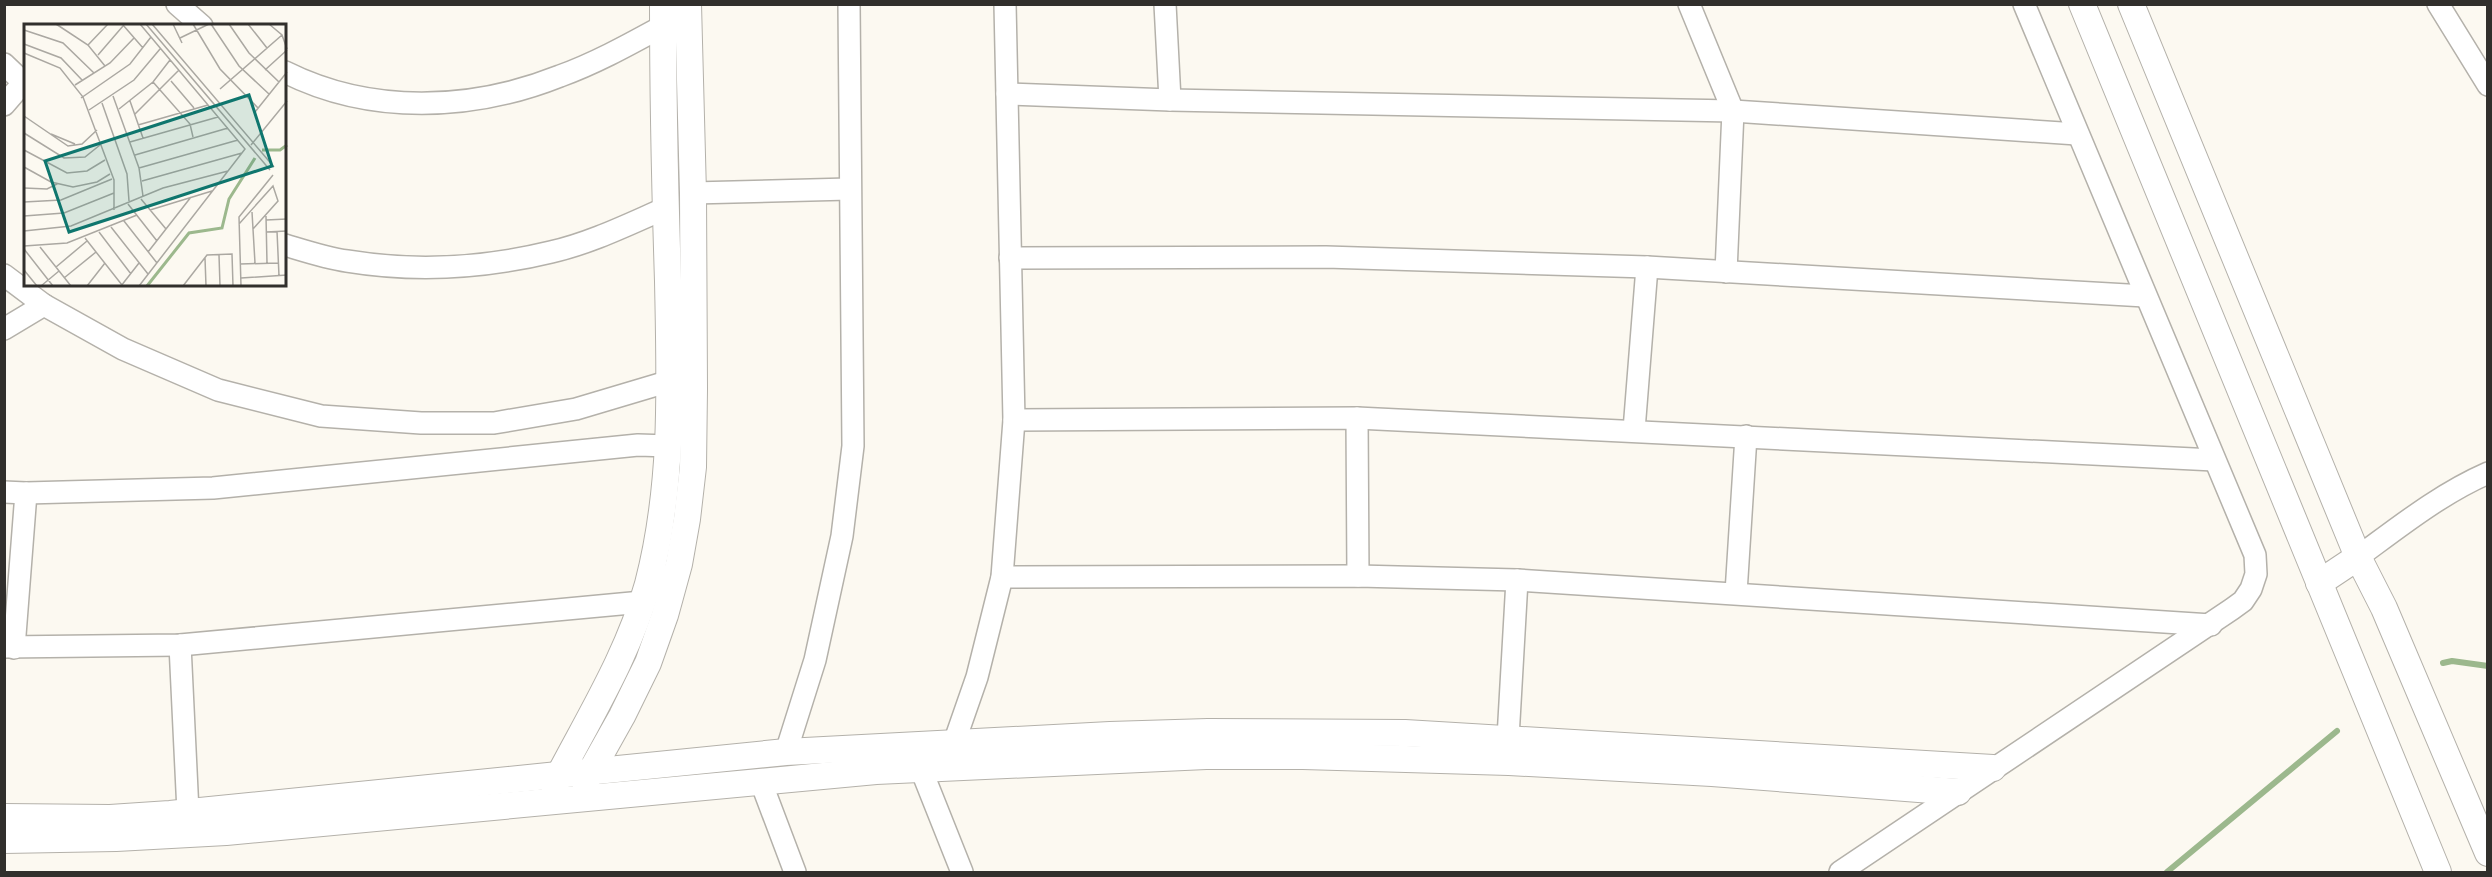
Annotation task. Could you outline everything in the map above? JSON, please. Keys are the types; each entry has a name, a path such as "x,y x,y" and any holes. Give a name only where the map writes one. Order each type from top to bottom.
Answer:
{"street":[{"path":"177,4 200,24"},
{"path":"577,798 648,663 673,585 687,519 693,467 693,194 688,4"},
{"path":"786,752 815,660 842,536 853,446 849,4"},
{"path":"954,743 976,677 1002,577 1014,420 1005,4"},
{"path":"1165,4 1170,100"},
{"path":"1689,4 1733,111 1726,272"},
{"path":"1839,873 1993,768 2211,625 2242,601 2251,589 2256,574 2255,555 2024,4"},
{"path":"2082,4 2438,873"},
{"path":"2132,4 2358,557 2384,608 2487,853"},
{"path":"2438,4 2487,85"},
{"path":"286,72 310,84 382,102 448,104 504,94 560,76 663,15 670,381 669,446 663,505 650,574 629,640 545,801"},
{"path":"4,64 24,84 4,105"},
{"path":"1006,94 1170,100 1733,111 2077,134"},
{"path":"693,194 849,189"},
{"path":"286,245 346,261 424,268 491,263 553,252 618,229 666,208"},
{"path":"1010,258 1326,257 1647,267 2145,296"},
{"path":"1634,430 1647,267"},
{"path":"4,275 44,305 123,349 218,390 321,416 421,423 494,423 576,409 670,381"},
{"path":"4,329 44,305"},
{"path":"1014,420 1357,418 2214,460"},
{"path":"1357,418 1358,576"},
{"path":"1736,592 1746,436"},
{"path":"4,492 213,488 638,445 669,446"},
{"path":"2319,583 2426,508 2487,473"},
{"path":"26,493 9,648 180,645 642,602"},
{"path":"1002,577 1358,576 1517,580 1736,592 2211,625"},
{"path":"1508,738 1517,580"},
{"path":"180,645 188,812"},
{"path":"4,840 116,838 226,832 761,782 921,769 1120,759 1405,733 1993,768"},
{"path":"4,817 110,818 786,752 1110,735 1271,744 1958,792"},
{"path":"921,769 962,873"},
{"path":"761,782 795,873"}],"waterway":[{"path":"2443,663 2452,661 2488,666"},
{"path":"2167,872 2337,731"}]}
